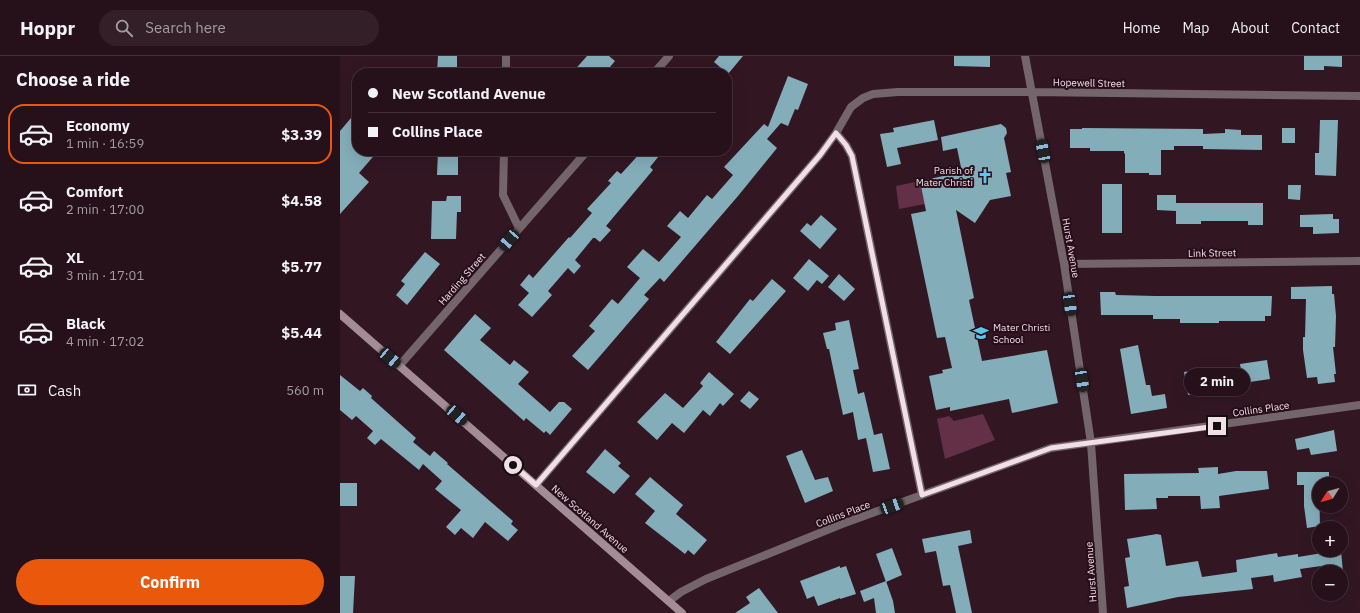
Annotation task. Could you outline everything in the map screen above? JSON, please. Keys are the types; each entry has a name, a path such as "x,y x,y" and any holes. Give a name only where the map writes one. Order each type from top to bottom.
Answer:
{"street":[{"path":"506,56 506,68"},
{"path":"658,68 669,56"},
{"name":"Hurst Avenue","path":"1025,56 1064,264 1091,443 1103,613"},
{"name":"Hopewell Street","path":"536,485 815,161 836,133 853,106 863,98 874,94 1032,92 1360,96"},
{"path":"836,133 846,145 852,156 922,495"},
{"path":"504,156 504,195 520,228"},
{"name":"Harding Street","path":"400,366 583,156"},
{"name":"Link Street","path":"1064,264 1360,261"},
{"name":"New Scotland Avenue","path":"340,314 682,613"},
{"name":"Collins Place","path":"669,601 681,592 706,579 842,524 1051,448 1360,405"}],"shaded area":[{"path":"920,181 925,204 899,209 896,186"},
{"path":"983,414 995,440 945,459 937,419 949,416 954,421"}],"building":[{"path":"438,56 457,56 457,68 437,68"},
{"path":"587,56 609,56 615,61 609,68 576,68"},
{"path":"719,56 743,56 732,69 721,68 714,62"},
{"path":"954,56 990,56 990,67 954,66"},
{"path":"1304,56 1342,56 1342,67 1324,66 1324,70 1304,70"},
{"path":"788,76 808,84 798,110 795,109 788,126 781,123 767,139 777,148 664,282 660,278 644,295 649,299 588,370 572,356 595,331 589,326 612,299 618,304 640,278 627,267 643,249 659,262 681,237 667,226 680,211 688,218 707,195 712,199 733,175 724,167 764,124 768,127"},
{"path":"351,118 352,156 374,156 359,173 369,182 340,214 340,131"},
{"path":"934,120 938,140 897,148 901,164 887,167 880,134 894,132 893,128"},
{"path":"1320,120 1338,120 1336,176 1315,175 1315,153 1319,153"},
{"path":"1001,124 1006,128 1007,133 1004,138 1011,172 1006,173 1011,196 990,200 975,223 956,210 974,298 969,300 982,361 1047,350 1058,403 1012,413 1009,399 950,411 950,407 936,410 929,376 943,373 942,370 952,368 945,337 937,338 911,214 926,211 920,181 962,172 957,148 943,151 941,137"},
{"path":"1282,128 1295,128 1295,143 1282,143"},
{"path":"1070,129 1203,129 1203,134 1225,133 1225,129 1241,130 1241,135 1262,135 1262,150 1203,149 1203,146 1174,146 1174,150 1161,150 1161,175 1149,175 1149,173 1125,173 1124,151 1090,151 1090,148 1070,148"},
{"path":"438,156 458,156 458,175 437,175"},
{"path":"637,156 659,156 650,167 653,170 606,226 611,230 600,242 593,238 575,260 581,266 574,274 568,268 548,291 552,295 532,317 518,305 529,293 520,285 529,274 533,278 569,237 570,238 592,213 587,209 611,183 608,181 617,171 621,174"},
{"path":"1102,184 1122,184 1122,233 1102,233"},
{"path":"1288,185 1301,185 1300,200 1288,199"},
{"path":"1157,195 1176,195 1176,203 1263,203 1263,225 1248,225 1248,221 1201,221 1201,224 1176,224 1176,211 1157,210"},
{"path":"447,196 461,196 461,212 457,212 456,239 431,239 432,201 446,201"},
{"path":"1333,214 1333,219 1339,219 1339,233 1313,234 1313,227 1300,227 1300,215"},
{"path":"821,215 837,229 820,249 800,231 807,223 811,226"},
{"path":"425,252 440,264 407,305 396,295 405,284 401,281"},
{"path":"809,259 829,276 822,284 817,280 808,291 793,278"},
{"path":"839,274 855,289 844,301 828,287"},
{"path":"772,279 786,291 730,354 716,342 750,299 753,301"},
{"path":"1332,286 1336,316 1335,347 1333,347 1336,374 1334,374 1335,382 1318,384 1317,377 1307,378 1303,350 1303,337 1305,337 1306,299 1291,299 1291,287"},
{"path":"1100,292 1115,292 1116,295 1155,296 1272,296 1271,316 1265,316 1265,321 1180,323 1180,319 1153,319 1153,315 1101,315"},
{"path":"475,314 491,328 480,340 510,365 514,360 529,372 518,384 550,412 559,402 564,402 572,409 550,435 546,431 544,433 526,418 524,421 444,350"},
{"path":"849,320 859,369 853,370 858,394 864,392 874,435 882,433 890,469 873,472 866,438 858,440 853,412 843,415 829,349 827,349 823,333 836,330 835,323"},
{"path":"1138,345 1146,385 1150,385 1152,396 1165,394 1167,408 1131,414 1120,349"},
{"path":"1267,360 1270,379 1243,383 1240,364"},
{"path":"1212,367 1216,391 1188,395 1184,372"},
{"path":"709,372 734,394 723,406 720,403 710,416 703,410 684,433 672,423 657,440 637,422 665,393 683,408 703,386 700,383"},
{"path":"340,375 360,391 363,388 372,396 371,398 416,438 413,442 430,456 434,451 513,521 511,524 518,530 508,541 485,522 473,538 461,528 455,535 446,527 461,510 435,489 442,481 423,464 419,470 381,439 375,445 367,438 373,431 356,416 352,420 340,410"},
{"path":"749,391 759,399 750,409 740,401"},
{"path":"1334,430 1337,451 1311,455 1309,448 1297,450 1295,439"},
{"path":"605,449 621,463 618,466 630,476 614,494 586,472"},
{"path":"802,450 815,480 828,477 833,491 805,503 786,456"},
{"path":"1218,467 1218,474 1236,471 1267,471 1269,489 1219,496 1220,508 1201,509 1200,496 1168,496 1168,498 1156,498 1157,509 1125,510 1124,474 1199,473 1198,468"},
{"path":"1297,472 1329,472 1329,477 1312,477 1312,513 1320,513 1320,521 1312,521 1312,527 1307,528 1304,506 1304,485 1297,485"},
{"path":"650,477 683,505 676,514 707,540 694,555 688,550 685,554 645,523 655,511 635,494"},
{"path":"340,483 357,483 357,506 340,506"},
{"path":"970,530 972,543 958,546 972,613 956,613 950,585 943,586 936,551 925,553 922,539"},
{"path":"1157,534 1161,535 1166,566 1198,561 1202,577 1237,572 1236,560 1277,553 1278,557 1298,554 1298,557 1312,555 1312,557 1342,557 1342,565 1312,565 1312,567 1300,569 1302,577 1274,582 1273,575 1251,578 1253,589 1178,597 1127,608 1124,587 1129,586 1125,558 1130,557 1127,539"},
{"path":"892,548 902,575 886,582 876,554"},
{"path":"840,566 840,568 846,566 856,594 818,606 814,596 807,599 800,581"},
{"path":"340,576 355,576 353,613 340,613"},
{"path":"886,581 893,601 895,613 876,613 874,598 864,602 860,591"},
{"path":"759,588 778,613 735,613 750,603 746,597"}],"place":[{"name":"Parish of Mater Christi","path":"985,176"},
{"name":"Mater Christi School","path":"981,333"}],"route":[{"path":"513,465 536,485 820,155 836,133 842,139 852,156 922,495 1058,446 1217,426"}]}
